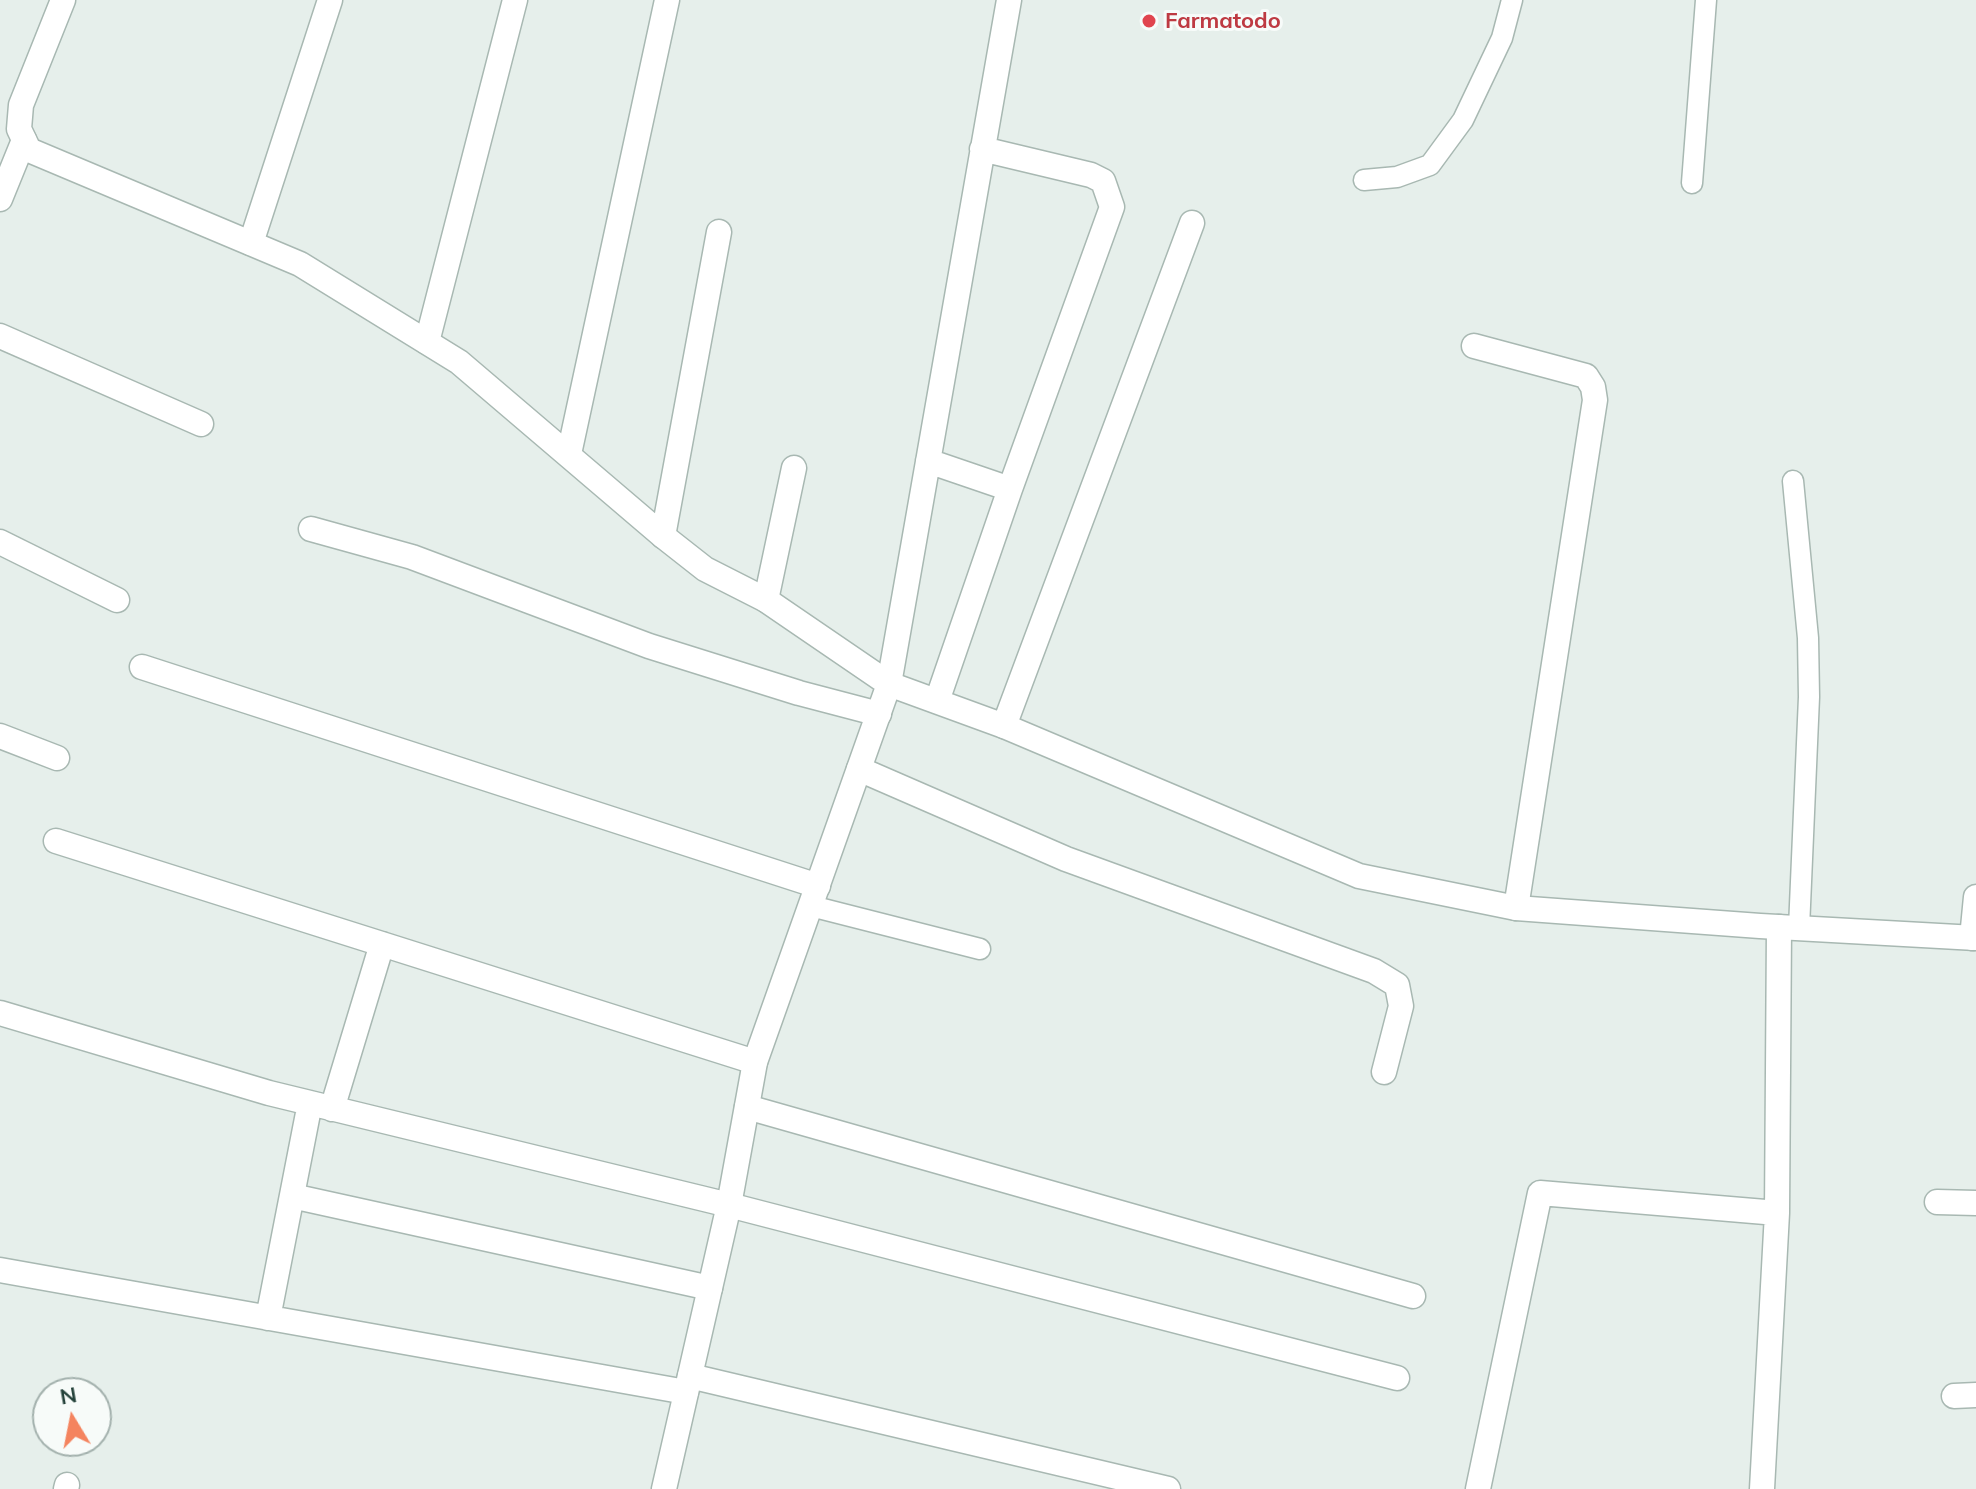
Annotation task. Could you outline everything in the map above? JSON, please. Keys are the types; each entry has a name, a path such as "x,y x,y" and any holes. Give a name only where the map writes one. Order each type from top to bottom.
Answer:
{"street":[{"path":"0,199 19,144 21,105 63,0"},
{"path":"251,243 330,0"},
{"path":"427,342 515,0"},
{"path":"569,454 667,0"},
{"path":"664,1489 729,1205 755,1062 889,684 1009,0"},
{"path":"19,144 300,264 427,342 459,362 705,569 766,600 889,684 1004,726 1359,876 1516,908 1974,938 1976,897"},
{"path":"937,701 1112,207 1103,181 1091,175 982,149"},
{"path":"1004,726 1192,223"},
{"path":"663,536 719,232"},
{"path":"0,336 201,424"},
{"path":"1474,346 1586,376 1593,387 1595,400 1516,908"},
{"path":"928,461 1010,489"},
{"path":"766,600 794,468"},
{"path":"311,529 412,557 649,646 799,693 879,714"},
{"path":"0,542 117,600"},
{"path":"142,667 814,896"},
{"path":"0,736 57,758"},
{"path":"859,769 1066,859 1374,971 1397,985 1401,1006 1384,1072"},
{"path":"56,841 755,1062"},
{"path":"1762,1489 1789,928"},
{"path":"268,1318 292,1196 321,1106 382,944"},
{"path":"0,1013 321,1106 729,1205 1397,1378"},
{"path":"747,1107 1413,1296"},
{"path":"1478,1489 1540,1193 1777,1213"},
{"path":"292,1196 710,1288"},
{"path":"1937,1202 1976,1203"},
{"path":"0,1270 268,1318 688,1384 1168,1489"}],"lane":[{"path":"1364,180 1397,177 1430,165 1463,120 1502,38 1512,0"},
{"path":"1692,183 1706,0"},
{"path":"1789,928 1809,697 1808,638 1793,481"},
{"path":"814,896 980,949"}],"place":[{"name":"Farmatodo","path":"1149,21"}]}
